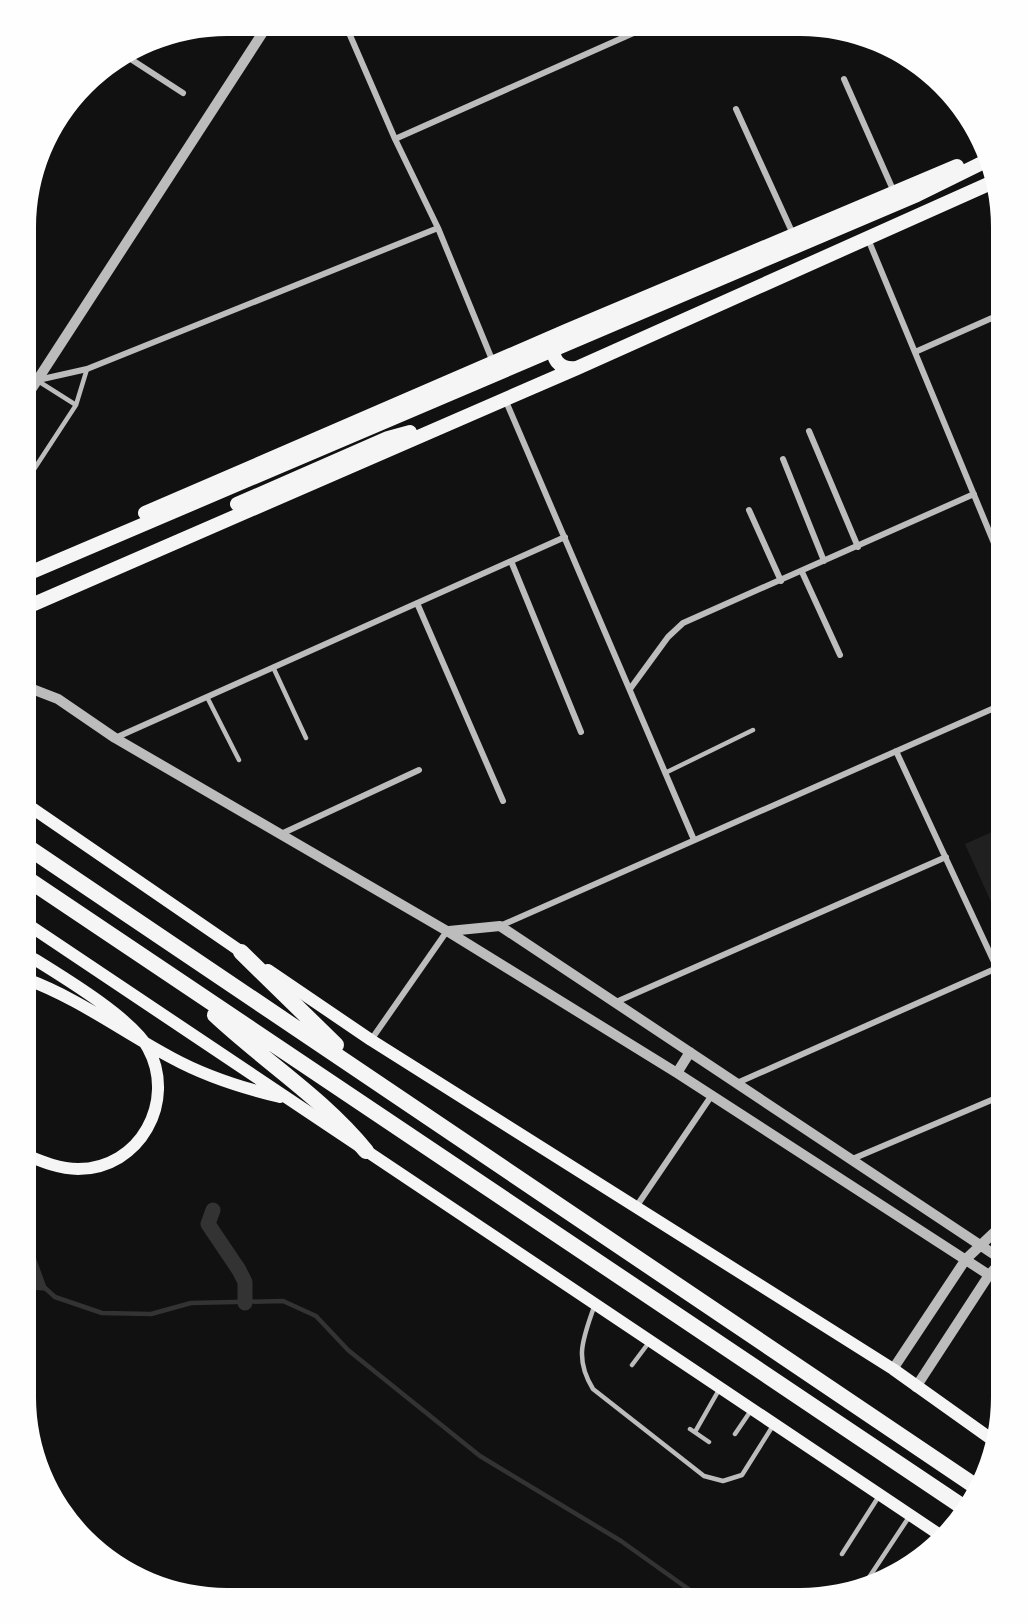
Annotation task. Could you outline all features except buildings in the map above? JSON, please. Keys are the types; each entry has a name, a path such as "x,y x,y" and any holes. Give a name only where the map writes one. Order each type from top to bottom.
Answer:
{"highway":[{"path":"36,853 970,1482"},
{"path":"36,885 958,1504"},
{"path":"241,952 364,1073"},
{"path":"187,986 261,1057 325,1106 366,1151"}],"main road":[{"path":"36,561 493,362 977,158"},
{"path":"36,570 860,219 979,164"},
{"path":"36,602 577,368 986,185"},
{"path":"566,331 554,347 555,359 567,369 577,368"},
{"path":"36,593 388,438 478,410"},
{"path":"36,811 370,1041 893,1369 987,1436"},
{"path":"36,930 935,1532"},
{"path":"36,960 128,1024 143,1040 156,1070 157,1104 152,1124 140,1141 112,1161 90,1168 68,1168 36,1158"},
{"path":"36,983 55,991 195,1070 240,1087 286,1098"}],"street":[{"path":"37,381 261,36"},
{"path":"350,36 395,139 438,228 493,362"},
{"path":"395,139 627,36"},
{"path":"133,61 183,93"},
{"path":"844,79 894,192"},
{"path":"736,109 794,234"},
{"path":"37,381 87,369 438,228"},
{"path":"868,239 991,536"},
{"path":"915,352 991,319"},
{"path":"505,399 694,840"},
{"path":"808,431 858,547"},
{"path":"783,459 824,561"},
{"path":"630,689 668,637 683,623 974,494"},
{"path":"749,510 781,581"},
{"path":"115,738 565,537"},
{"path":"511,561 581,732"},
{"path":"802,572 840,656"},
{"path":"417,603 503,801"},
{"path":"36,690 58,699 115,738 447,931 712,1095 990,1275 916,1387"},
{"path":"370,1041 447,931 500,926 991,709"},
{"path":"896,751 991,955"},
{"path":"280,834 419,770"},
{"path":"616,1002 946,857"},
{"path":"500,926 991,1254"},
{"path":"736,1083 991,971"},
{"path":"677,1073 690,1052"},
{"path":"636,1207 712,1095"},
{"path":"850,1160 991,1100"},
{"path":"900,1217 911,1201"},
{"path":"893,1369 966,1259 991,1235"}],"lane":[{"path":"36,466 76,405 87,369"},
{"path":"37,381 76,405"},
{"path":"273,667 306,738"},
{"path":"207,697 239,760"},
{"path":"665,773 753,730"},
{"path":"595,1304 581,1352 582,1372 593,1389 704,1476 723,1481 742,1475 774,1424"},
{"path":"632,1365 650,1341"},
{"path":"709,1442 692,1430 720,1388"},
{"path":"735,1434 752,1409"},
{"path":"842,1554 880,1495"},
{"path":"871,1574 910,1515"}],"shaded area":[{"path":"991,832 991,902 965,844"},
{"path":"36,1258 48,1291 36,1290"}],"waterway":[{"path":"213,1210 208,1224 245,1282 245,1303"},
{"path":"45,1288 55,1297 102,1313 151,1314 191,1303 283,1301 316,1316 348,1350 480,1456 621,1541 687,1588"}]}
